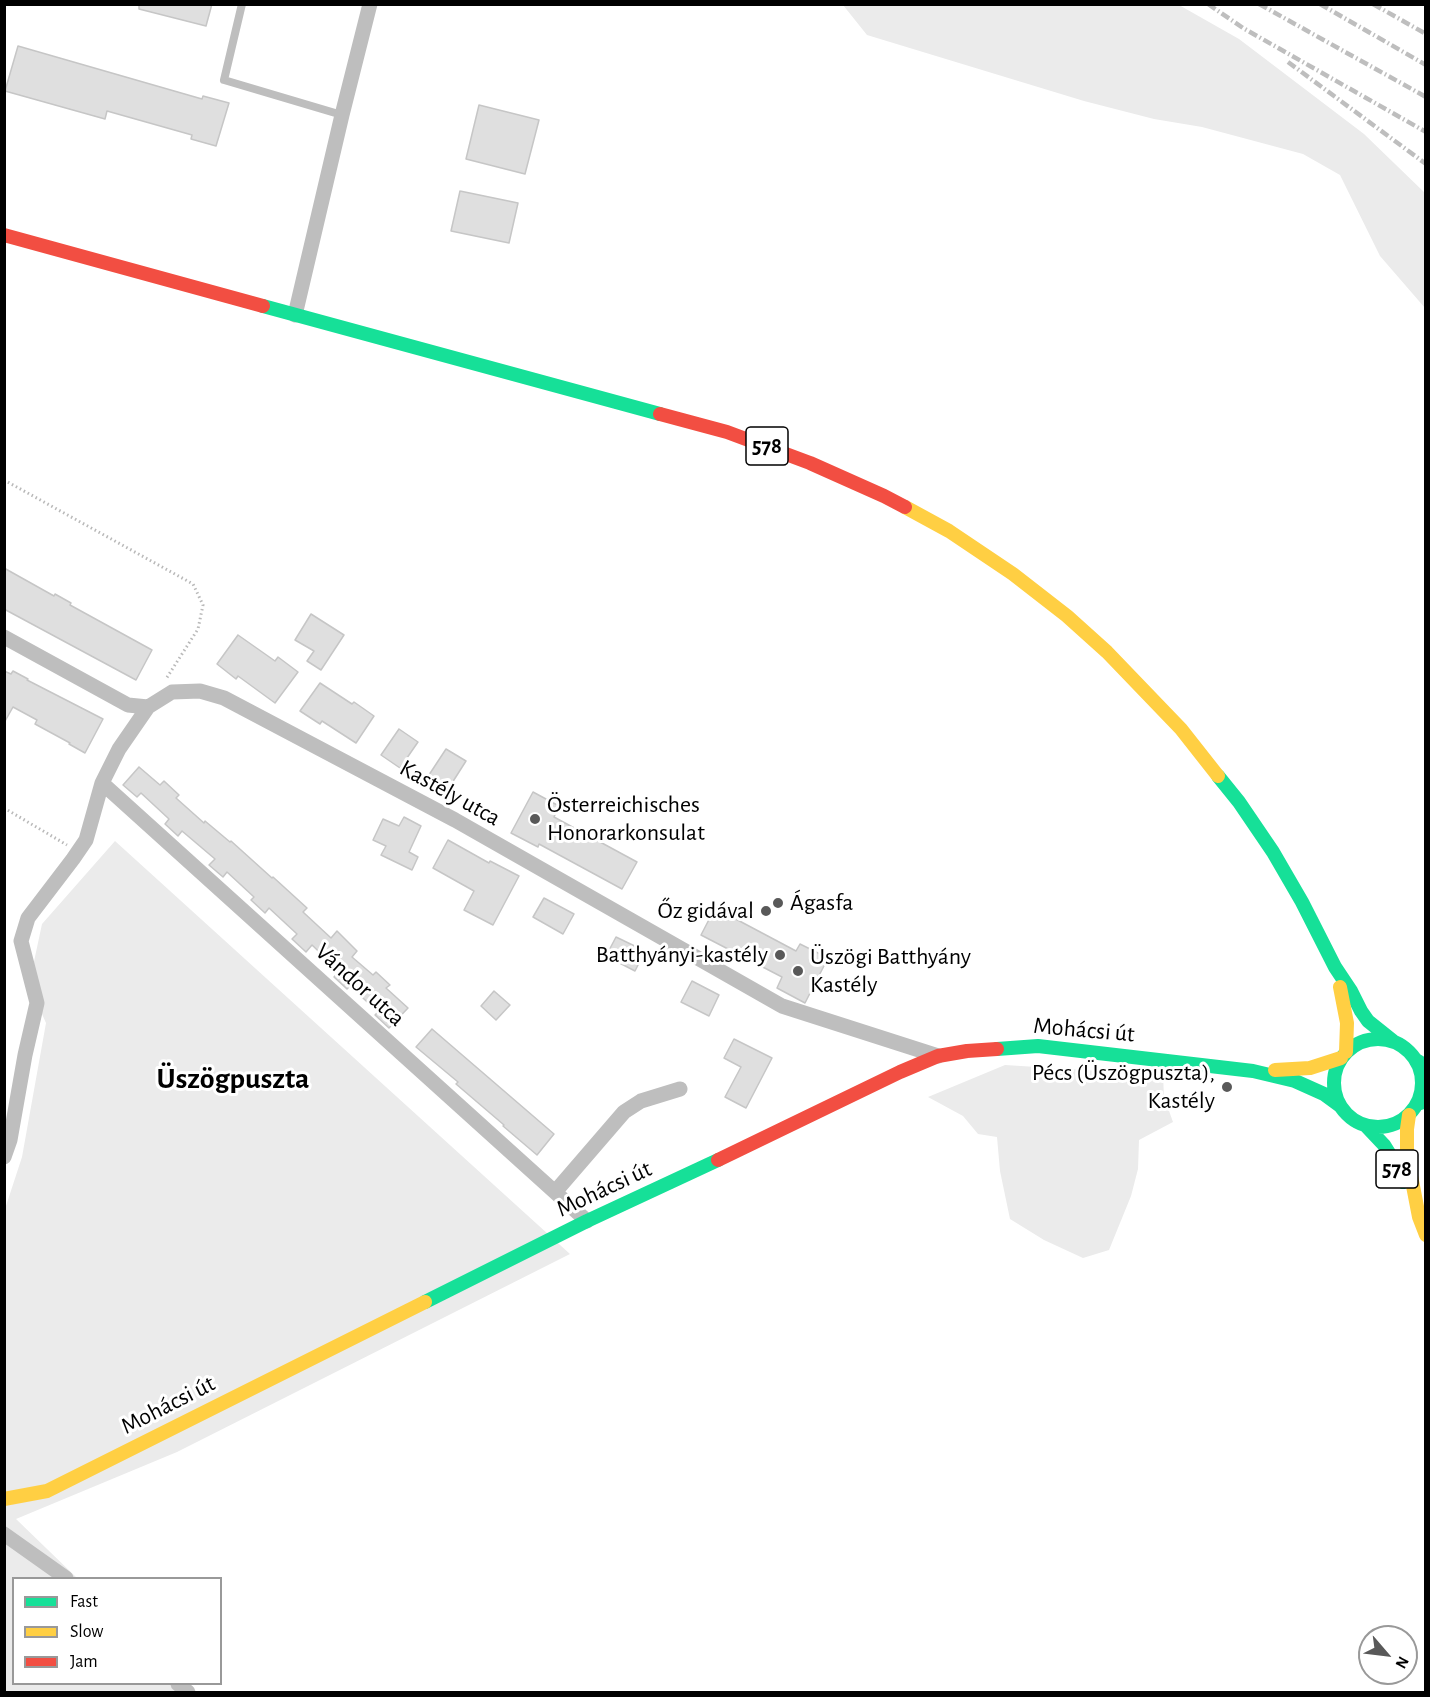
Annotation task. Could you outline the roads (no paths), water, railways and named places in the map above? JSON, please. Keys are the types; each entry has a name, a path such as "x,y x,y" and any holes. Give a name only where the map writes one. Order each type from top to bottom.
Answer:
{"main road":[{"name":"578","path":"4,235 727,432 799,458 884,496 949,531 1013,574 1067,616 1115,660 1213,766 1273,852 1335,967 1368,1021 1410,1052 1420,1063 1422,1087 1417,1107 1407,1129 1407,1155 1419,1217"},
{"name":"578","path":"1335,967 1347,1023 1344,1055 1334,1076 1333,1086 1338,1105 1350,1119 1367,1127 1382,1128 1397,1124 1417,1107"},
{"path":"1253,1071 1310,1068 1344,1055 1352,1047 1368,1040 1393,1041"},
{"name":"Mohácsi út","path":"4,1499 47,1491 587,1221 938,1056 967,1051 1038,1046 1253,1071"},
{"path":"1253,1071 1294,1081 1324,1094 1338,1105"},
{"name":"578","path":"1367,1127 1384,1145 1394,1161 1425,1235"}],"street":[{"path":"295,315 370,4"},
{"path":"4,637 128,705 148,707 119,749 102,783 86,840 28,918 21,941 37,1003 10,1140 4,1157"},
{"name":"Kastély utca","path":"148,707 172,692 200,691 224,698 454,820 782,1006 938,1056"},
{"name":"Vándor utca","path":"102,783 587,1221"},
{"path":"555,1192 624,1112 641,1101 680,1089"},
{"path":"4,1534 65,1577"}],"lane":[{"path":"242,4 224,80 342,115"}],"railway":[{"path":"1208,4 1243,28 1426,132"},
{"path":"1259,4 1426,97"},
{"path":"1320,4 1426,65"},
{"path":"1373,4 1426,34"},
{"path":"1288,62 1426,164"}],"place":[{"name":"Österreichisches Honorarkonsulat","path":"535,819"},
{"name":"Ágasfa","path":"778,903"},
{"name":"Őz gidával","path":"766,911"},
{"name":"Batthyányi-kastély","path":"780,955"},
{"name":"Üszögi Batthyány Kastély","path":"798,971"},
{"name":"Pécs (Üszögpuszta), Kastély","path":"1227,1087"}],"district":[{"name":"Üszögpuszta","path":"233,1079"}]}
